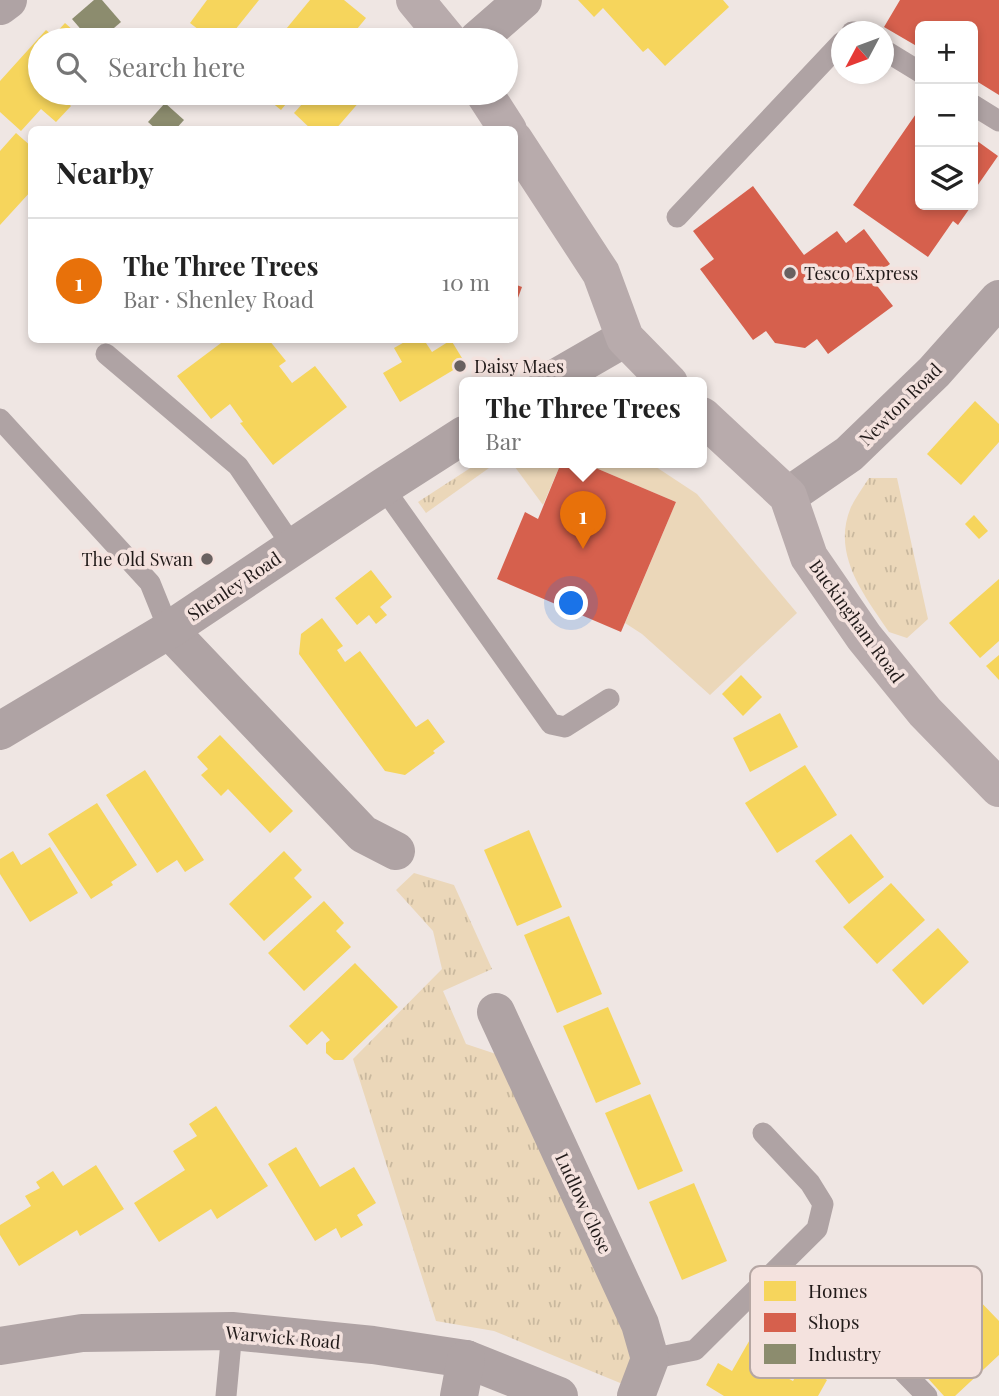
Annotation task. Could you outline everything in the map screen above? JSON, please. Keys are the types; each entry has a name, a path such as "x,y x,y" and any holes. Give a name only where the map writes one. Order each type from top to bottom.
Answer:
{"main road":[{"path":"415,0 438,28"},
{"path":"492,105 505,126"},
{"path":"518,146 601,273 625,338 663,377"},
{"name":"Buckingham Road","path":"707,421 788,496 809,557 864,637 925,712 999,788"}],"street":[{"path":"0,6 8,0"},
{"path":"491,28 523,0"},
{"name":"Newton Road","path":"788,496 849,454 934,372 999,299"},
{"path":"557,377 625,338"},
{"name":"Shenley Road","path":"0,731 169,630 459,438"},
{"path":"169,630 363,834 396,851"},
{"name":"Ludlow Close","path":"496,1012 640,1324 650,1359"},
{"name":"Warwick Road","path":"0,1346 82,1333 232,1331 373,1345 463,1378 559,1396"},
{"path":"636,1396 650,1359"}],"lane":[{"path":"677,217 831,54"},
{"path":"894,56 915,69"},
{"path":"978,108 999,121"},
{"path":"106,354 238,466 293,547"},
{"path":"0,419 150,583 169,630"},
{"path":"383,487 551,724 565,727 609,699"},
{"path":"763,1133 810,1183 823,1204 817,1229 780,1266"},
{"path":"650,1359 695,1350 750,1295"},
{"path":"226,1396 232,1331"},
{"path":"909,1378 927,1396"}],"green space":[{"path":"470,468 489,468 426,513 418,502"},
{"path":"516,468 559,468 543,505"},
{"path":"596,468 658,468 697,494 797,613 710,695 642,634 625,623 676,502"},
{"path":"869,478 897,478 928,619 907,638 889,632 861,589 848,557 846,524 851,507"},
{"path":"414,873 454,885 492,969 443,991 466,1044 499,1055 637,1353 625,1385 494,1331 436,1321 353,1059 442,969 433,931 396,890"}],"building: Homes":[{"path":"207,0 259,0 237,28 196,28 190,23"},
{"path":"310,0 344,0 366,18 358,28 287,28"},
{"path":"578,0 723,0 729,7 665,66 648,48 643,52 603,8 594,17"},
{"path":"28,50 28,105 71,106 56,122 41,109 21,131 0,112 0,81"},
{"path":"301,105 357,105 338,126 308,126 294,113"},
{"path":"16,133 28,144 28,194 0,225 0,151"},
{"path":"221,343 271,343 286,361 279,366 292,383 315,366 347,407 273,465 240,423 243,422 230,404 211,419 177,376"},
{"path":"403,343 426,343 432,352 446,343 453,343 465,363 400,402 383,373 402,362 394,348"},
{"path":"975,401 999,424 999,442 961,485 927,454"},
{"path":"974,515 988,531 979,539 965,524"},
{"path":"371,570 392,597 380,607 387,615 376,624 369,615 357,625 335,598"},
{"path":"999,579 999,641 980,658 949,623"},
{"path":"322,618 343,646 337,650 345,662 360,651 416,727 428,719 445,742 433,751 435,753 405,775 385,771 299,654 301,634"},
{"path":"999,655 999,680 986,666"},
{"path":"741,675 762,697 743,716 722,694"},
{"path":"780,713 798,747 750,772 733,738"},
{"path":"220,735 293,811 270,833 228,789 221,796 201,775 208,769 197,757"},
{"path":"805,765 837,815 777,853 745,803"},
{"path":"145,770 204,860 185,872 177,860 157,873 106,795"},
{"path":"97,803 137,865 91,899 48,834"},
{"path":"529,830 562,907 517,926 484,850"},
{"path":"851,834 884,877 849,904 815,861"},
{"path":"50,847 78,893 30,922 0,874 0,859 13,851 21,865"},
{"path":"284,851 302,870 294,878 312,897 264,941 229,904"},
{"path":"891,883 925,920 877,964 843,927"},
{"path":"324,901 344,923 336,931 351,947 304,991 268,953"},
{"path":"569,916 602,994 557,1013 524,935"},
{"path":"938,928 969,962 923,1005 892,970"},
{"path":"355,963 398,1007 343,1060 334,1060 326,1053 326,1043 330,1040 322,1031 307,1045 289,1026"},
{"path":"608,1007 641,1084 596,1103 563,1026"},
{"path":"650,1094 683,1171 638,1190 605,1113"},
{"path":"216,1106 268,1186 217,1219 211,1209 159,1242 134,1203 185,1170 173,1151 197,1136 189,1124"},
{"path":"296,1147 320,1187 354,1167 376,1203 357,1215 363,1225 341,1238 336,1228 315,1241 268,1164"},
{"path":"96,1165 124,1209 80,1236 77,1230 19,1266 0,1235 0,1225 31,1206 25,1196 40,1188 36,1182 53,1171 63,1186"},
{"path":"694,1183 727,1261 682,1280 649,1202"},
{"path":"982,1303 999,1321 999,1355 982,1371"},
{"path":"750,1340 750,1378 827,1380 818,1396 724,1396 706,1385 718,1363 732,1371"},
{"path":"928,1378 974,1378 955,1396 944,1396"}],"building: Shops":[{"path":"900,0 999,0 999,95 978,82 978,21 915,21 915,45 894,33 894,21 888,21"},
{"path":"915,115 915,210 968,210 958,225 953,221 928,257 853,205"},
{"path":"978,142 998,156 978,185"},
{"name":"Tesco Express","path":"753,186 804,255 837,231 846,243 864,229 890,264 871,278 893,306 828,354 817,339 805,348 775,343 766,331 753,340 700,269 714,259 693,231"},
{"path":"559,468 596,468 676,502 621,632 497,579 525,512 538,519"}],"building: Industry":[{"path":"94,0 102,0 121,22 114,28 80,28 72,19"},
{"path":"163,105 167,105 184,120 179,126 152,126 148,122"}],"place":[{"name":"Tesco Express","path":"790,273"},
{"name":"Daisy Maes","path":"460,366"},
{"name":"The Three Trees","path":"583,549"},
{"name":"The Old Swan","path":"207,559"}]}
